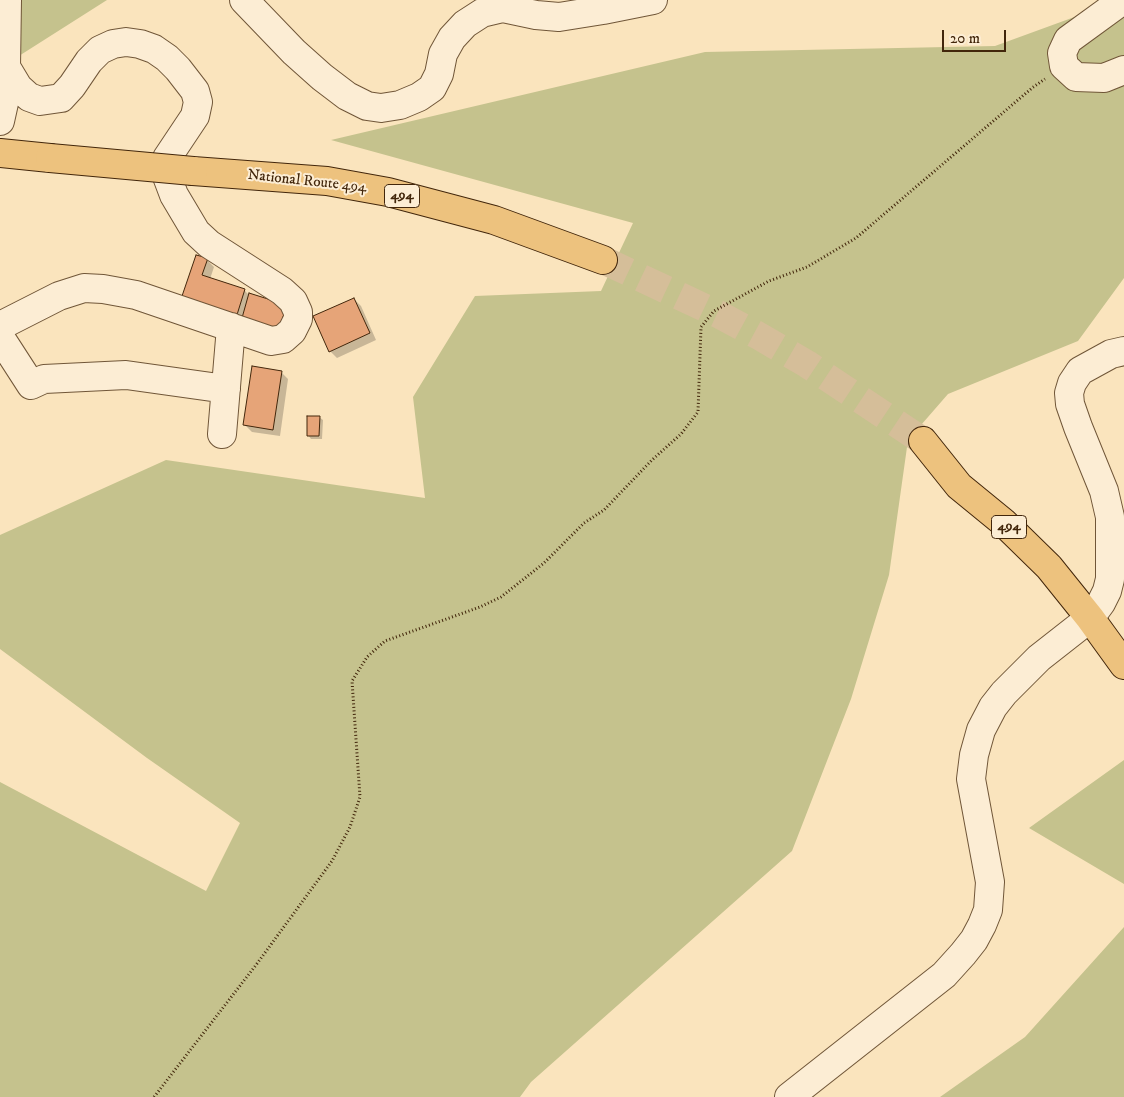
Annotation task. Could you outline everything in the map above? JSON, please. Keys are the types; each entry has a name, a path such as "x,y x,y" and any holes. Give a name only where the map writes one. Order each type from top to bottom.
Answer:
{"highway":[{"name":"National Route 494","path":"0,153 327,181 388,192 494,220 603,260"},
{"name":"494","path":"923,441 958,486 1003,522 1055,574 1124,665"}],"street":[{"path":"0,121 4,103 7,0"},
{"path":"244,0 294,52 322,77 347,96 367,106 381,108 400,105 420,97 432,88 439,74 443,54 452,38 465,24 482,14 503,8 536,15 559,16 604,5 653,0"},
{"path":"1123,0 1068,40 1062,53 1064,66 1076,77 1104,78 1124,70"},
{"path":"0,326 58,296 84,288 103,289 136,295 271,340 283,338 292,331 298,319 298,312 293,301 282,291 209,244 192,225 170,188 164,171 167,158 195,116 198,102 189,80 167,58 140,44 126,42 113,44 100,50 89,61 72,86 61,98 50,101 40,101 29,97 18,87 6,66"},
{"path":"222,434 231,327"},
{"path":"0,337 32,385 44,379 126,375 226,389"},
{"path":"789,1097 944,975 974,940 988,910 990,882 972,779 974,755 981,730 993,707 1004,693 1039,658 1090,618 1107,591 1110,579 1110,517 1104,491 1078,427 1070,404 1069,394 1072,383 1080,371 1111,354 1124,351"}],"path":[{"path":"154,1097 256,965 332,861 350,827 360,797 352,681 368,657 385,641 480,607 501,597 544,563 584,522 604,510 652,460 681,434 698,412 702,327 714,311 769,280 807,267 856,238 1032,88 1064,66"}],"shaded area":[{"path":"0,0 107,0 0,68"},
{"path":"1124,0 1124,278 1078,341 948,394 908,440 889,575 851,699 792,851 531,1082 520,1097 0,1097 0,782 206,891 240,823 147,758 0,649 0,535 166,460 425,498 413,397 475,296 601,291 633,223 331,140 705,52 995,46"},
{"path":"1124,760 1124,884 1029,828"},
{"path":"1124,927 1124,1097 940,1097 1025,1037"}],"building":[{"path":"196,255 208,258 202,275 245,289 236,318 181,299"},
{"path":"249,293 287,305 279,329 242,318"},
{"path":"354,298 370,333 329,352 313,316"},
{"path":"252,366 282,371 273,430 243,425"},
{"path":"307,416 320,416 319,436 307,436"}],"tunnel":[{"path":"603,260 718,314 759,336 807,364 923,441"}]}
